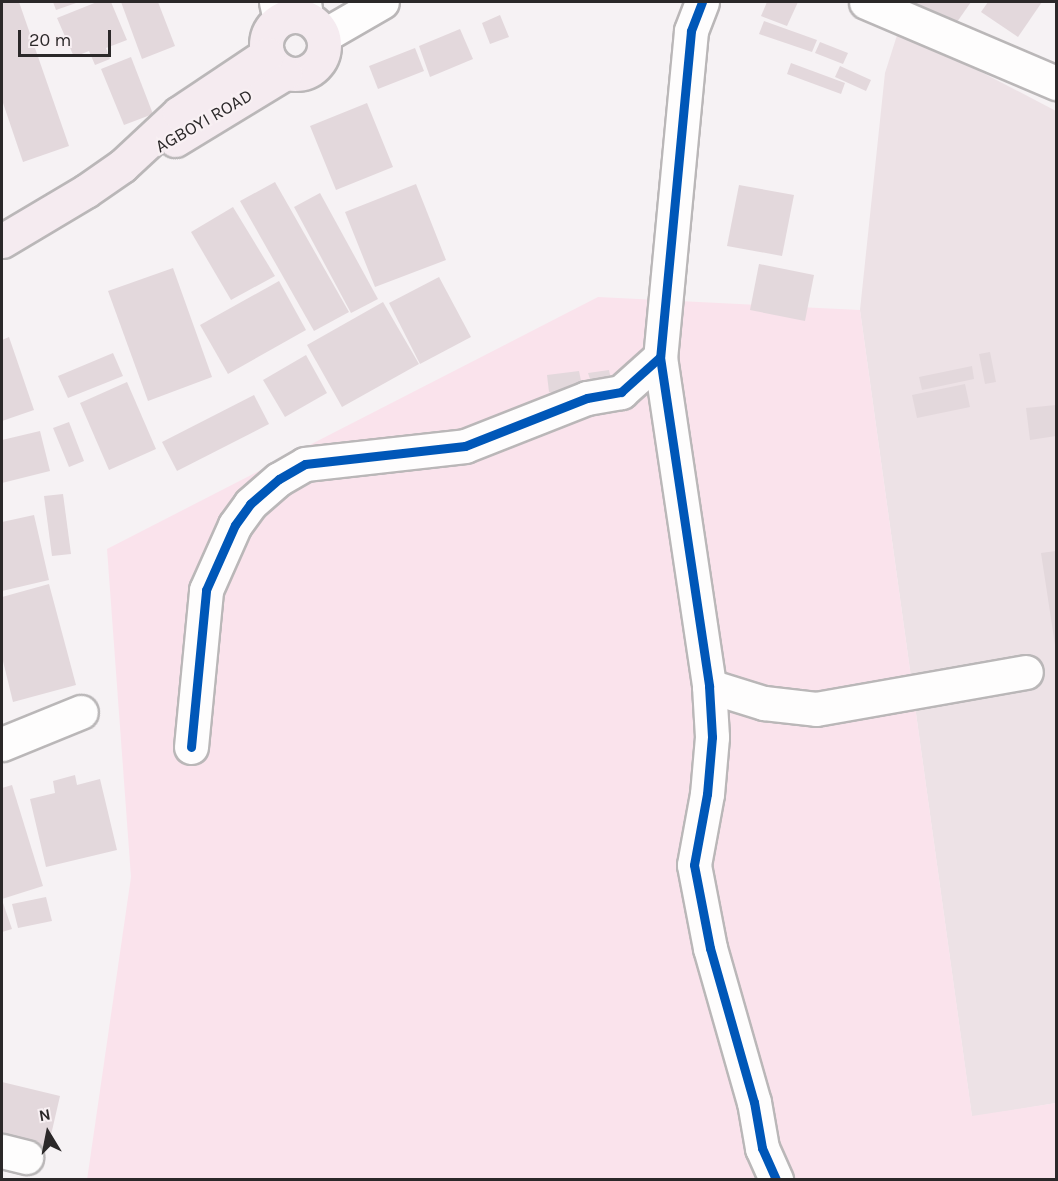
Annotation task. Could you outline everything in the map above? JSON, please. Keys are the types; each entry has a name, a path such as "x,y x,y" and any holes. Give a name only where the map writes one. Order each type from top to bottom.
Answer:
{"main road":[{"name":"AGBOYI ROAD","path":"2,241 122,166 190,132 276,63 297,75 320,61 298,15"},
{"path":"276,63 268,35 298,15"}],"street":[{"path":"298,15 382,2"},
{"path":"702,2 691,31 660,357 709,686 712,737 707,794 694,865 710,948 754,1102 762,1148 776,1179"},
{"path":"866,2 1056,83"},
{"path":"191,747 206,590 235,525 250,504 279,479 305,464 465,446 587,398 621,392 660,357"},
{"path":"709,686 764,703 816,709 1026,672"},
{"path":"2,744 81,712"}],"shaded area":[{"path":"899,29 1056,111 1056,1103 972,1117 860,310 885,73"},
{"path":"598,297 860,310 972,1116 1056,1103 1056,1179 87,1180 131,877 107,549"}],"building":[{"path":"2,2 19,2 69,146 23,162 2,100"},
{"path":"53,2 79,2 56,10"},
{"path":"97,2 111,2 127,40 106,48 110,59 95,65 89,51 74,57 57,18"},
{"path":"121,2 158,2 175,46 142,59"},
{"path":"767,2 798,2 787,26 761,16"},
{"path":"906,2 971,2 950,32"},
{"path":"988,2 1042,2 1018,37 981,12"},
{"path":"500,15 509,37 490,44 482,23"},
{"path":"764,21 817,40 812,52 759,34"},
{"path":"460,29 473,59 430,77 419,46"},
{"path":"820,42 848,53 843,64 815,53"},
{"path":"415,48 424,71 378,89 369,66"},
{"path":"131,57 153,114 124,125 101,69"},
{"path":"791,63 845,83 841,94 787,74"},
{"path":"840,66 871,80 866,91 835,77"},
{"path":"367,103 393,167 336,190 310,126"},
{"path":"275,182 349,312 314,331 240,201"},
{"path":"416,184 446,260 375,287 345,212"},
{"path":"739,185 794,195 782,256 727,246"},
{"path":"320,193 378,299 351,313 294,207"},
{"path":"233,207 275,276 231,300 191,232"},
{"path":"759,264 814,275 805,321 750,310"},
{"path":"173,268 212,377 148,401 108,291"},
{"path":"439,277 471,337 420,364 389,303"},
{"path":"279,281 306,330 228,374 200,325"},
{"path":"383,302 419,364 342,407 307,345"},
{"path":"9,337 34,410 2,421 2,340"},
{"path":"990,352 996,382 985,384 979,354"},
{"path":"113,353 123,376 68,398 58,376"},
{"path":"306,355 327,393 285,417 263,380"},
{"path":"972,366 974,379 922,390 919,377"},
{"path":"609,370 612,384 593,388 588,373"},
{"path":"579,371 584,395 549,392 547,375"},
{"path":"127,382 156,449 109,470 80,403"},
{"path":"965,384 970,407 917,418 912,395"},
{"path":"254,395 269,424 177,471 162,442"},
{"path":"1056,405 1056,436 1030,440 1026,408"},
{"path":"69,422 84,461 69,467 53,428"},
{"path":"40,431 50,471 2,483 2,440"},
{"path":"63,494 71,554 52,556 44,496"},
{"path":"34,515 49,580 2,591 2,522"},
{"path":"1056,551 1056,645 1055,645 1041,553"},
{"path":"49,584 76,685 13,702 2,657 2,597"},
{"path":"75,775 77,785 100,779 117,850 46,867 30,799 55,793 53,781"},
{"path":"12,785 43,886 2,899 2,788"},
{"path":"46,897 52,921 18,928 12,904"},
{"path":"2,900 12,929 2,932"},
{"path":"2,1082 60,1096 48,1148 2,1137"}],"cycle path":[{"path":"702,2 691,31 660,357 709,686 712,737 707,794 694,865 710,948 754,1102 762,1148 776,1180"},
{"path":"191,747 206,590 235,525 250,504 279,479 305,464 465,446 587,398 621,392 660,357"}]}
